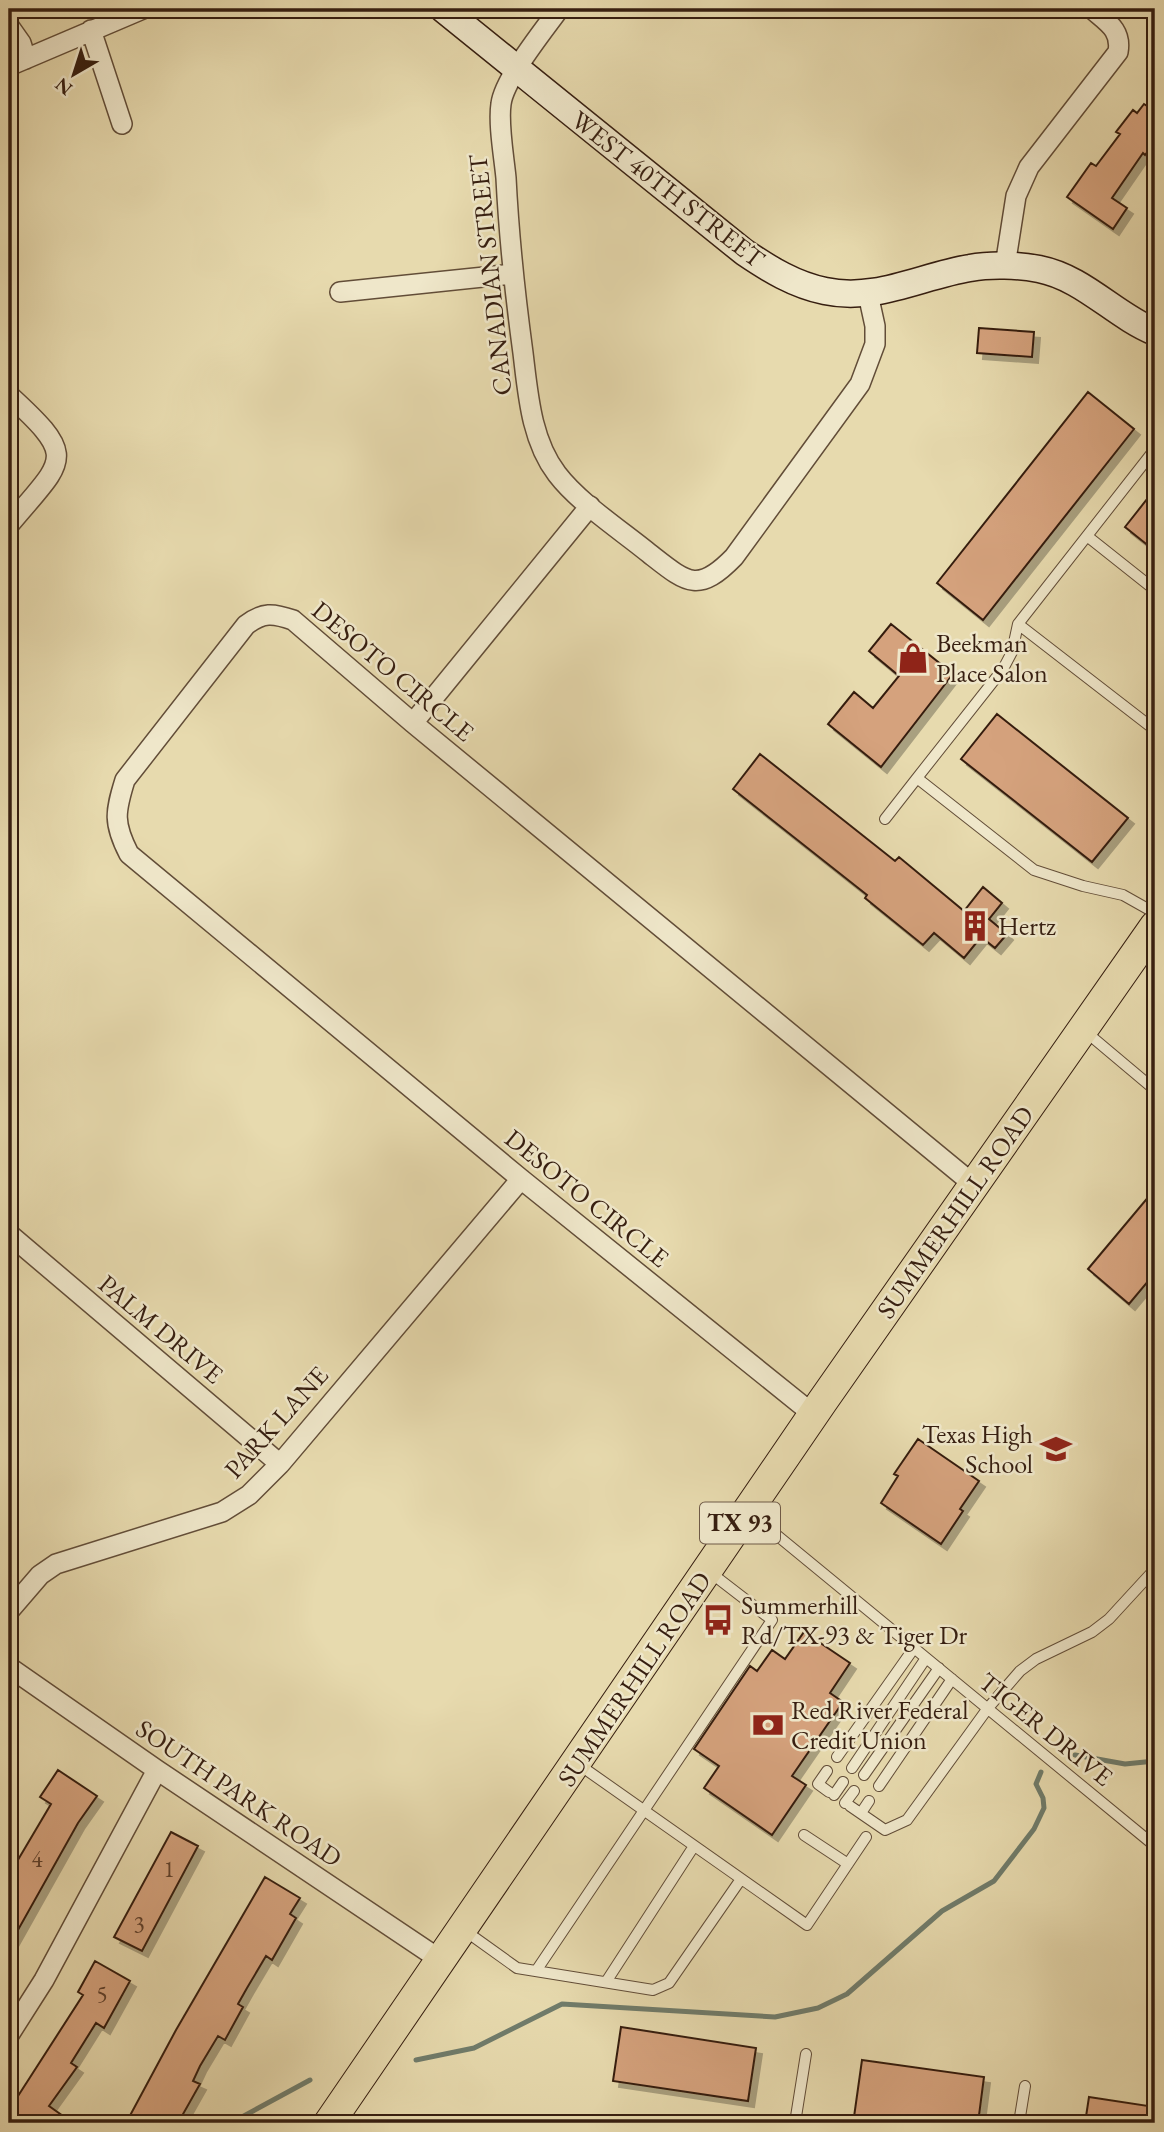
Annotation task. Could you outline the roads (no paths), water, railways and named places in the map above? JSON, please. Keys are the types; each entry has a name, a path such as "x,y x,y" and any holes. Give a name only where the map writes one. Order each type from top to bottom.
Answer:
{"main road":[{"name":"SUMMERHILL ROAD","path":"329,2123 973,1184 1155,926"}],"street":[{"path":"17,62 143,9"},
{"name":"WEST 40TH STREET","path":"443,9 744,252 775,272 803,285 827,292 868,294 986,265 1038,269 1083,286 1142,327 1155,332"},
{"name":"CANADIAN STREET","path":"559,9 517,69 501,103 512,274 530,406 540,445 558,475 590,506 669,569 686,579 703,581 718,573 734,557 860,384 875,344 875,326 868,294"},
{"path":"1005,267 1016,196 1029,167 1118,52 1120,40 1112,27 1092,9"},
{"path":"9,26 21,43 17,62"},
{"path":"90,30 122,124"},
{"path":"340,292 512,274"},
{"path":"9,395 43,426 53,440 58,457 54,470 9,525"},
{"path":"413,723 590,506"},
{"name":"DESOTO CIRCLE","path":"814,1415 521,1179 129,855 118,834 116,807 125,780 246,625 258,616 272,612 293,620 413,723 973,1184"},
{"name":"PARK LANE","path":"9,1611 40,1575 56,1564 222,1512 249,1496 280,1464 521,1179"},
{"name":"PALM DRIVE","path":"9,1234 280,1464"},
{"name":"SOUTH PARK ROAD","path":"9,1667 442,1961"},
{"path":"9,2035 44,1980 157,1770"}],"lane":[{"path":"885,819 1003,668 1012,652 1018,624 1155,449"},
{"path":"1087,536 1155,590"},
{"path":"1018,624 1155,730"},
{"path":"917,778 1034,870 1083,886 1123,895 1155,913"},
{"path":"1082,1029 1155,1090"},
{"name":"TIGER DRIVE","path":"748,1512 1155,1846"},
{"path":"854,1791 848,1804 885,1830 907,1820 988,1708 1020,1671 1036,1659 1092,1632 1109,1619 1155,1569"},
{"path":"536,1970 772,1620 709,1571"},
{"path":"837,1757 914,1648"},
{"path":"852,1768 926,1658"},
{"path":"864,1775 939,1668"},
{"path":"879,1786 952,1679"},
{"path":"577,1763 807,1924 866,1838"},
{"path":"827,1771 818,1784 832,1793 843,1782"},
{"path":"861,1813 869,1801"},
{"path":"804,1835 848,1864"},
{"path":"606,1982 694,1846"},
{"path":"464,1929 517,1968 653,1990 669,1983 741,1879"},
{"path":"795,2123 806,2054"},
{"path":"1019,2123 1024,2086"}],"waterway":[{"path":"1075,1755 1125,1764 1155,1761"},
{"path":"416,2060 474,2048 562,2004 775,2017 818,2008 847,1994 942,1911 994,1881 1034,1829 1044,1808 1043,1798 1036,1784 1041,1772"},
{"path":"236,2123 242,2117 310,2080"}],"place":[{"name":"Beekman Place Salon","path":"913,658"},
{"name":"Hertz","path":"975,926"},
{"name":"Texas High School","path":"1056,1449"},
{"name":"Summerhill Rd/TX-93 & Tiger Dr","path":"718,1620"},
{"name":"Red River Federal Credit Union","path":"768,1725"}]}
